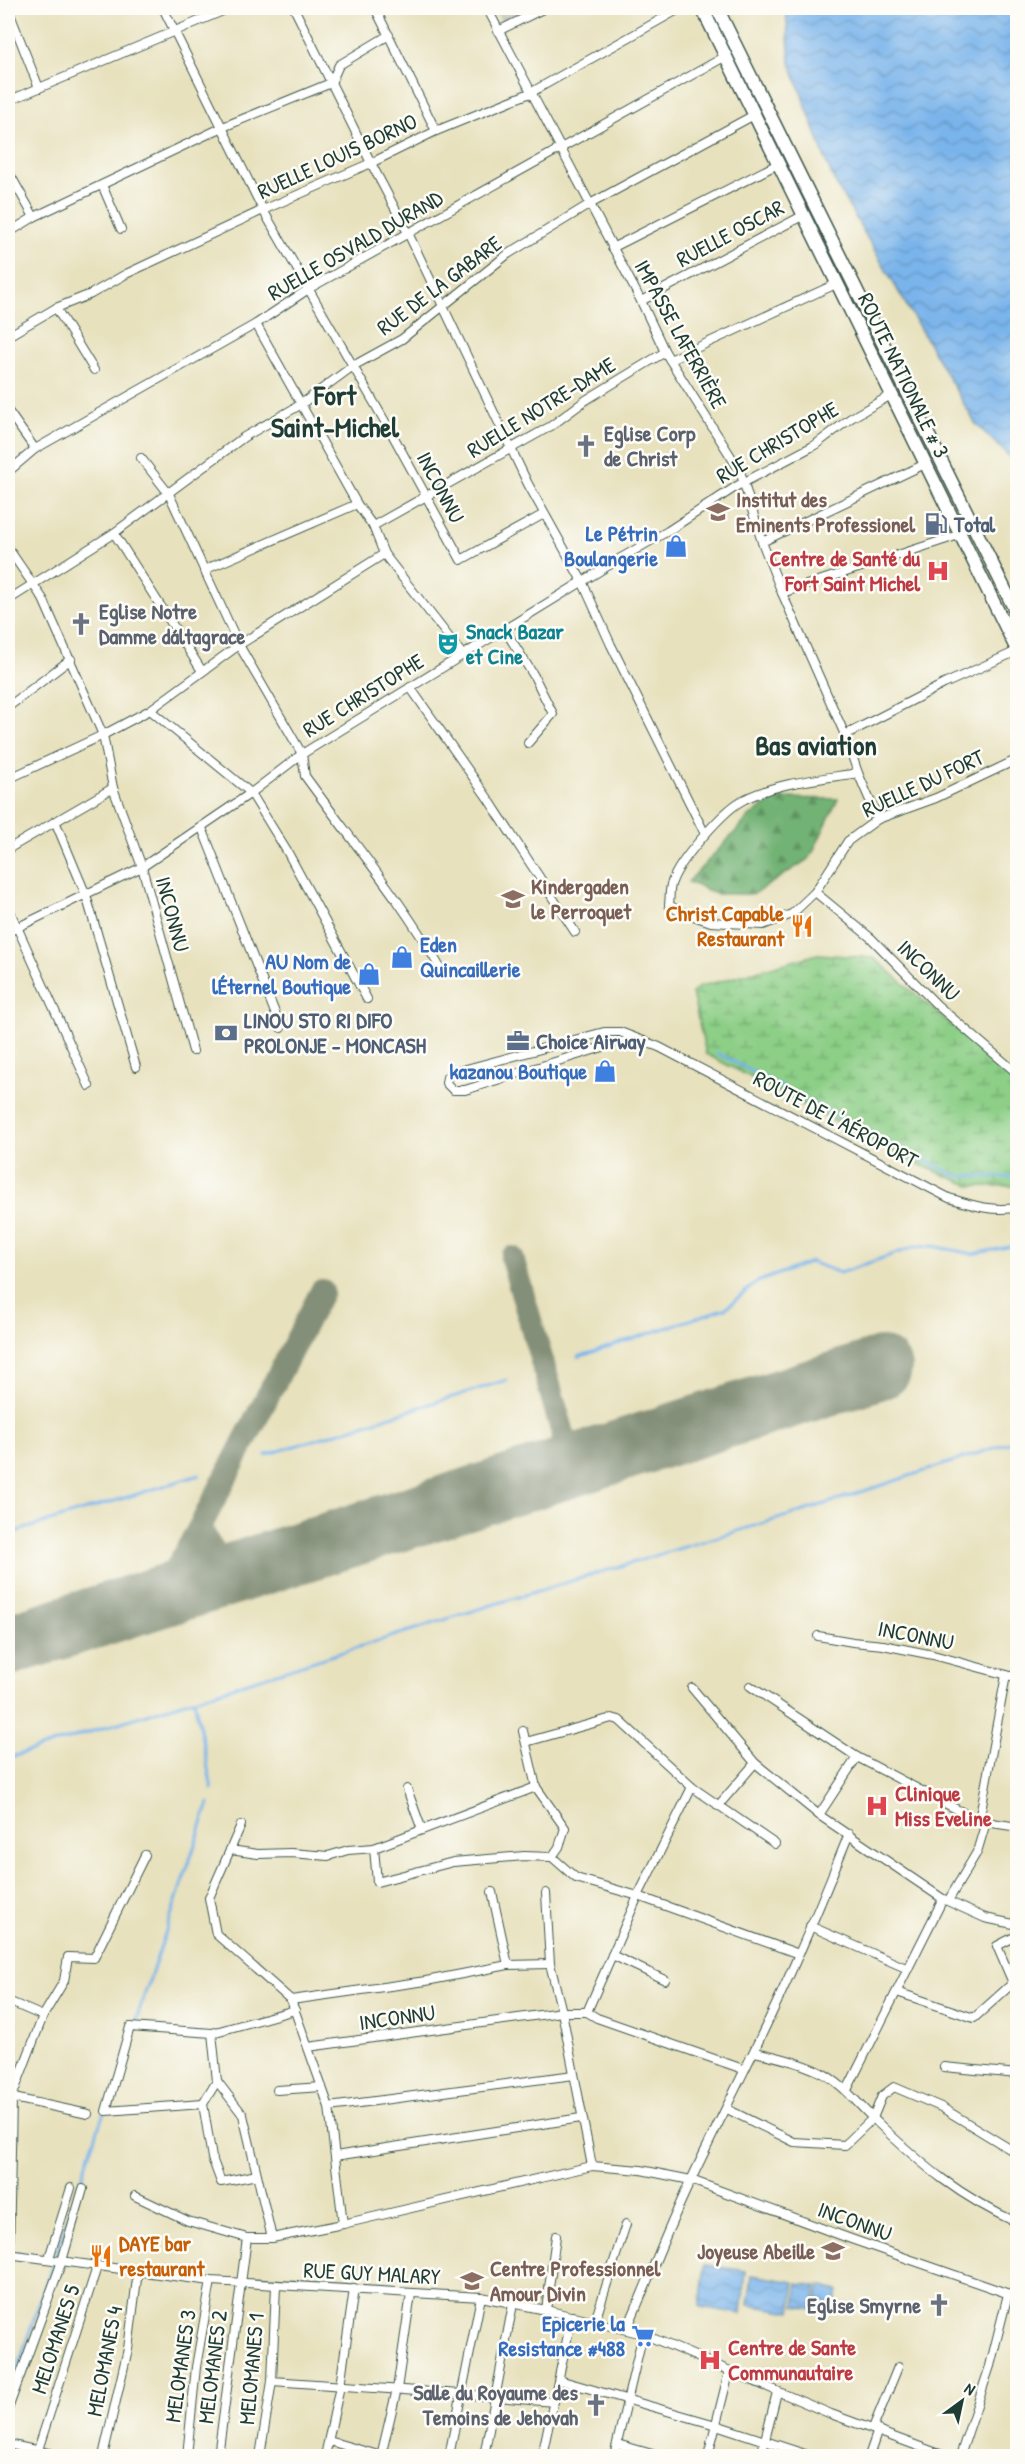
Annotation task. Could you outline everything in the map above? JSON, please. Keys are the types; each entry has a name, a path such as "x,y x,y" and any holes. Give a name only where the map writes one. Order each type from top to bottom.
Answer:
{"main road":[{"path":"702,8 726,56"},
{"name":"ROUTE NATIONALE # 3","path":"717,8 1017,615"},
{"name":"ROUTE NATIONALE # 3","path":"726,56 1017,652"},
{"path":"979,574 994,568"}],"street":[{"name":"INCONNU","path":"163,8 224,127 263,210 310,288 461,560 544,514"},
{"path":"8,101 230,8"},
{"path":"294,8 409,235 511,449 582,581 611,645 705,834"},
{"path":"375,8 436,131"},
{"name":"IMPASSE LAFERRIÈRE","path":"487,8 641,301 665,352 740,471 762,542 782,593 845,735 878,819"},
{"path":"498,31 545,8"},
{"name":"RUELLE LOUIS BORNO","path":"8,336 56,308 91,294 126,274 263,210 371,163 436,131 530,93 681,8"},
{"path":"8,9 39,88"},
{"path":"8,233 34,217 224,127 332,83 339,65 389,35"},
{"name":"RUELLE OSVALD DURAND","path":"8,472 34,449 256,324 310,288 409,235 561,147 726,56"},
{"name":"RUE DE LA GABARE","path":"8,600 114,533 244,437 300,405 354,366 402,339 508,254 590,204 754,115"},
{"path":"612,248 778,164"},
{"path":"8,171 34,217"},
{"path":"102,185 121,229"},
{"name":"RUELLE OSCAR","path":"641,301 804,215"},
{"path":"670,360 836,284"},
{"path":"56,308 94,370"},
{"path":"256,324 357,504 373,526 384,554 462,654"},
{"name":"RUELLE NOTRE-DAME","path":"373,526 551,426 586,400 665,352"},
{"name":"RUE CHRISTOPHE","path":"8,932 142,867 251,794 302,754 743,483 815,445 851,418 891,395"},
{"path":"8,411 34,449"},
{"path":"141,458 169,494 239,645 302,754 305,776 397,898 421,933 443,973"},
{"path":"762,542 925,464"},
{"path":"204,570 357,504"},
{"path":"114,533 202,671"},
{"path":"782,593 959,535"},
{"name":"INCONNU","path":"8,548 34,585 71,659 103,735 113,788 142,867 193,1051"},
{"path":"8,779 103,735 150,710 239,645 384,554"},
{"path":"505,630 534,676 553,714 528,742"},
{"path":"845,735 944,684 1017,652"},
{"path":"8,707 71,659"},
{"path":"410,687 489,800 575,932"},
{"path":"150,710 251,794 288,853 367,999"},
{"name":"RUELLE DU FORT","path":"858,773 782,786 743,800 705,834 685,859 671,882 669,905 679,911 711,922 763,925 792,914 815,892 848,841 878,819 936,798 1017,759"},
{"path":"8,849 113,788"},
{"path":"55,821 86,895 136,1067"},
{"path":"202,828 281,1028"},
{"name":"INCONNU","path":"815,892 871,938 937,1005 1017,1074"},
{"path":"8,907 89,1086"},
{"name":"ROUTE DE L'AÉROPORT","path":"642,1041 619,1042 465,1090 453,1090 446,1083 447,1077 455,1072 604,1032 620,1032 659,1047 949,1198 980,1207 1009,1209 1017,1207"},
{"name":"INCONNU","path":"818,1636 933,1655 1017,1678"},
{"path":"848,2090 908,1969 946,1900 977,1852 1006,1675"},
{"path":"750,1686 857,1757 983,1822 1017,1827"},
{"path":"692,1688 755,1763 819,1815 946,1900 985,1918 1017,1925"},
{"path":"526,1742 612,1718 620,1720 692,1787 775,1844"},
{"path":"523,1731 536,1787 565,1828 559,1847 552,1857"},
{"path":"819,1815 857,1757"},
{"path":"718,1806 755,1763"},
{"path":"230,1850 258,1854 291,1853 328,1856 348,1850 374,1848 536,1787"},
{"path":"587,2012 638,1896 692,1787"},
{"path":"407,1789 422,1830"},
{"path":"241,1825 209,1898 216,1934 291,2000 329,2107 342,2224"},
{"path":"627,2329 691,2180 727,2109 743,2069 755,2052 799,1954 849,1834"},
{"path":"374,1848 377,1882 453,1862 524,1856 552,1857 576,1878 638,1896 799,1954"},
{"path":"8,2254 10,2097 43,2016 64,1981 68,1957 94,1958 145,1855"},
{"path":"492,1892 508,1965"},
{"path":"546,1893 550,1964 562,2012 592,2166"},
{"path":"810,1926 908,1969"},
{"path":"897,1992 974,2018 1013,1983 997,1946 1017,1935"},
{"path":"612,1955 665,1980"},
{"name":"INCONNU","path":"291,2000 426,1982 508,1965 550,1964"},
{"path":"8,2001 43,2016"},
{"path":"203,2104 106,2111 130,2027 212,2033 295,2010"},
{"name":"INCONNU","path":"308,2047 562,2012 587,2012 597,2018 743,2069"},
{"path":"212,2033 217,2080 243,2115 272,2238"},
{"path":"755,2052 790,2060 821,2073 848,2090 873,2118 933,2174 982,2207 1017,2223"},
{"path":"944,2067 1017,2074"},
{"path":"329,2107 574,2075"},
{"path":"217,2080 203,2104 212,2158 221,2182 257,2175"},
{"path":"277,2090 322,2087"},
{"path":"727,2109 794,2142 845,2145 873,2118 882,2096 894,2087 940,2108 1017,2154"},
{"path":"10,2097 88,2114"},
{"path":"335,2156 581,2118"},
{"name":"INCONNU","path":"135,2196 188,2221 247,2238 272,2238 592,2166 641,2170 691,2180 851,2240 1017,2297"},
{"path":"55,2259 70,2188"},
{"path":"8,2409 55,2259 83,2189"},
{"path":"595,2322 626,2224"},
{"path":"546,2310 556,2236"},
{"name":"MELOMANES 2","path":"218,2457 247,2238"},
{"name":"RUE GUY MALARY","path":"8,2254 211,2281 481,2297 546,2310 643,2334 777,2392 945,2457"},
{"name":"MELOMANES 5","path":"37,2455 97,2267"},
{"name":"MELOMANES 4","path":"103,2457 128,2349 138,2271"},
{"name":"MELOMANES 3","path":"187,2457 196,2367 211,2281"},
{"name":"MELOMANES 1","path":"260,2457 272,2381 276,2286"},
{"path":"325,2457 340,2386 354,2289"},
{"path":"329,2441 381,2456 397,2389 411,2294"},
{"path":"960,2457 990,2366 1008,2294"},
{"path":"449,2457 481,2297"},
{"path":"483,2457 513,2304"},
{"path":"542,2457 572,2316"},
{"path":"614,2457 626,2398 643,2334"},
{"path":"869,2457 876,2429 898,2367"},
{"path":"708,2457 729,2372"},
{"path":"559,2380 716,2425 811,2457"},
{"path":"272,2381 554,2402"},
{"path":"761,2457 777,2392"},
{"path":"8,2444 37,2455 61,2457"},
{"path":"617,2444 659,2457"}],"shaded area":[{"path":"493,8 539,8 504,25"}],"green space":[{"path":"777,798 838,799 810,858 754,894 717,894 688,882 751,815"},
{"path":"818,954 874,958 1017,1082 1017,1186 971,1186 909,1160 706,1054 692,993 699,987"}],"water":[{"path":"786,8 1017,8 1017,464 975,423 837,186 790,62"},
{"path":"705,2265 746,2271 741,2314 700,2307"},
{"path":"752,2275 795,2282 791,2312 748,2305"},
{"path":"798,2283 817,2286 813,2309 795,2306"},
{"path":"820,2285 838,2290 834,2312 815,2309"}],"waterway":[{"path":"717,1053 873,1135 957,1176 1018,1177"},
{"path":"578,1357 726,1308 757,1282 811,1262 840,1273 914,1247 933,1246 973,1254 1018,1245"},
{"path":"266,1455 507,1380"},
{"path":"8,1758 482,1608 804,1511 1018,1440"},
{"path":"8,1534 199,1475"},
{"path":"194,1699 212,1789"},
{"path":"134,2026 209,1803"},
{"path":"8,2396 104,2112"}],"taxiway":[{"path":"512,1258 564,1437 575,1451 601,1457"},
{"path":"149,1600 178,1566 201,1525 322,1291"},
{"path":"545,1475 562,1458 564,1437"},
{"path":"201,1525 203,1534 216,1554 246,1569"}],"runway":[{"path":"8,1645 881,1368"}],"place":[{"name":"Eglise Corp de Christ","path":"586,446"},
{"name":"Institut des Eminents Professionel","path":"718,512"},
{"name":"Total","path":"936,524"},
{"name":"Le Pétrin Boulangerie","path":"676,546"},
{"name":"Centre de Santé du Fort Saint Michel","path":"938,571"},
{"name":"Eglise Notre Damme dáltagrace","path":"81,624"},
{"name":"Snack Bazar et Cine","path":"448,644"},
{"name":"Kindergaden le Perroquet","path":"513,899"},
{"name":"Christ Capable Restaurant","path":"802,926"},
{"name":"Eden Quincaillerie","path":"402,957"},
{"name":"AU Nom de lÉternel Boutique","path":"369,974"},
{"name":"LINOU STO RI DIFO PROLONJE - MONCASH","path":"226,1033"},
{"name":"Choice Airway","path":"518,1041"},
{"name":"kazanou Boutique","path":"605,1071"},
{"name":"Clinique Miss Eveline","path":"877,1806"},
{"name":"Joyeuse Abeille","path":"833,2251"},
{"name":"DAYE bar restaurant","path":"101,2256"},
{"name":"Centre Professionnel Amour Divin","path":"472,2281"},
{"name":"Eglise Smyrne","path":"939,2305"},
{"name":"Epicerie la Resistance #488","path":"643,2336"},
{"name":"Centre de Sante Communautaire","path":"710,2360"},
{"name":"Salle du Royaume des Temoins de Jehovah","path":"596,2405"}],"district":[{"name":"Fort Saint-Michel","path":"335,411"},
{"name":"Bas aviation","path":"816,745"}]}
